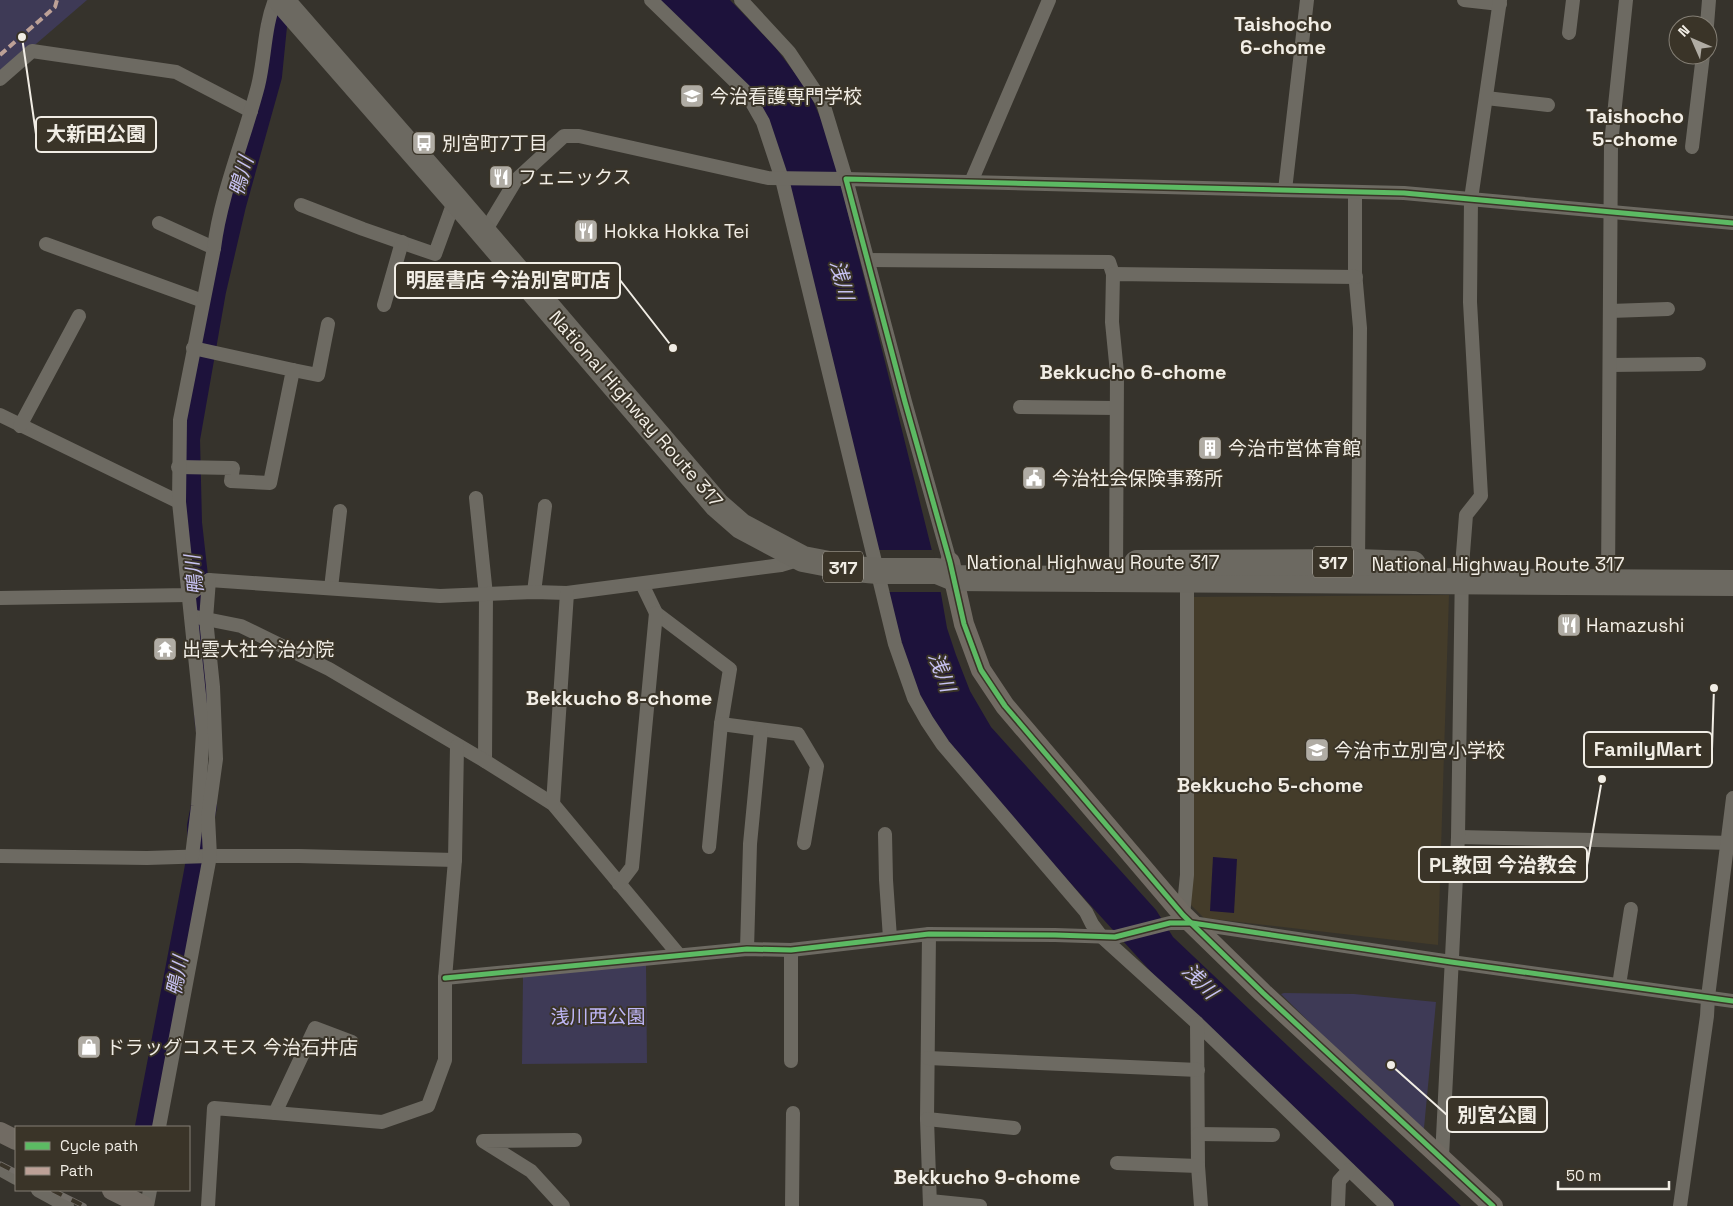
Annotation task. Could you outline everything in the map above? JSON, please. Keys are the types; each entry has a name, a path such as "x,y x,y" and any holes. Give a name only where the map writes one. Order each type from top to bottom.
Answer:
{"highway":[{"name":"National Highway Route 317","path":"281,0 718,505 741,526 803,559 834,566 881,571 1608,573 1733,564"},
{"name":"National Highway Route 317","path":"1608,573 1733,583"}],"street":[{"path":"192,856 198,806 203,732 179,502 180,420 218,222 251,111 261,71 269,15 275,0"},
{"path":"651,0 746,92 763,122 785,179 796,242 881,571 895,644 914,698 927,721 944,745 1086,912 1092,924 1108,936 1387,1206"},
{"path":"741,0 789,52 823,103 842,179 868,260 947,571 981,670 1005,706 1182,921 1442,1157 1493,1206"},
{"path":"971,182 1049,0"},
{"path":"1285,190 1307,0"},
{"path":"1442,1157 1458,837 1462,573 1466,515 1481,496 1470,302 1471,199 1500,2 1464,0"},
{"path":"1568,34 1573,0"},
{"path":"1608,573 1611,144 1626,0"},
{"path":"1708,15 1710,0"},
{"path":"0,80 32,51 176,72 251,111"},
{"path":"1692,147 1702,65"},
{"path":"1486,98 1548,105"},
{"path":"484,233 516,180 564,136 579,136 768,178 1404,193 1733,223"},
{"path":"1355,192 1356,276 1360,328 1357,572"},
{"path":"301,205 362,229 435,254 455,199"},
{"path":"159,223 214,248"},
{"path":"384,304 402,242"},
{"path":"46,244 203,301"},
{"path":"868,260 1109,262 1113,274 1112,322 1117,373 1116,572"},
{"path":"1113,274 1356,276"},
{"path":"1610,311 1668,309"},
{"path":"20,426 79,316"},
{"path":"193,348 318,375 328,324"},
{"path":"1610,365 1700,364"},
{"path":"178,467 233,468 231,482 270,483 293,370"},
{"path":"1020,407 1116,408"},
{"path":"0,415 179,502"},
{"path":"476,498 486,595 485,761"},
{"path":"534,592 544,506"},
{"path":"331,588 340,511"},
{"path":"0,598 189,595 209,580 440,596 534,592 567,593 781,565 803,559"},
{"path":"1182,921 1187,875 1187,571"},
{"path":"159,1126 210,856 208,817 216,759 213,687 206,619 209,580"},
{"path":"642,584 656,613 730,669 721,724 709,847"},
{"path":"553,804 567,593"},
{"path":"619,884 632,866 656,613"},
{"path":"191,616 241,626 329,669 485,761 553,804 679,955"},
{"path":"721,724 798,734 817,766 804,843"},
{"path":"747,949 750,844 761,730"},
{"path":"208,1206 214,1108 382,1122 428,1106 445,1060 445,978 455,860 457,746"},
{"path":"1680,1206 1730,843 1733,798"},
{"path":"885,834 890,938"},
{"path":"1458,837 1730,843"},
{"path":"0,856 147,858 210,856 455,860"},
{"path":"1619,985 1631,909"},
{"path":"445,978 747,949 791,950 929,934 1108,936 1182,921 1451,962 1733,1001"},
{"path":"929,934 927,1119 930,1204 980,1206"},
{"path":"791,950 791,1060"},
{"path":"1197,1023 1198,1166 1201,1206"},
{"path":"275,1113 315,1028 352,1042"},
{"path":"928,1058 1198,1070"},
{"path":"792,1206 794,1113"},
{"path":"927,1119 1014,1128"},
{"path":"0,1132 15,1140"},
{"path":"1198,1134 1273,1136"},
{"path":"563,1206 531,1172 483,1141 575,1140"},
{"path":"1117,1162 1198,1166"},
{"path":"0,1169 15,1177"},
{"path":"1338,1206 1339,1181 1349,1170"},
{"path":"40,1191 67,1206"},
{"path":"114,1191 146,1206 150,1191"}],"shaded area":[{"name":"今治市立別宮小学校","path":"1449,595 1438,945 1204,918 1190,904 1191,597"}],"green space":[{"path":"0,0 87,0 0,75"},
{"name":"浅川西公園","path":"646,963 647,1063 522,1064 523,976"},
{"path":"1281,994 1354,994 1436,1002 1424,1128 1419,1131"}],"water":[{"name":"浅川","path":"657,0 730,0 775,47 809,92 827,133 836,165 937,571 947,628 970,691 991,727 1156,910 1173,937 1461,1206 1394,1206 1173,996 1043,853 944,736 922,703 903,648 764,112"},
{"path":"1213,857 1237,859 1234,913 1210,911"}],"pier":[{"path":"878,550 933,550 942,592 888,592"}],"waterway":[{"name":"鴨川","path":"208,725 200,621 189,523 187,439 213,291 233,205 269,76 274,26"},
{"name":"鴨川","path":"148,1126 201,849 200,826 204,806"}],"railway":[{"path":"0,1164 15,1172"},
{"path":"54,1191 84,1206"}],"marked path":[{"path":"0,55 55,7 57,0"}],"cycle path":[{"path":"1493,1206 1263,993 1183,915 1005,706 981,670 964,624 950,562 846,179 1404,193 1733,223"},
{"path":"445,978 747,949 791,950 929,934 1115,937 1170,923 1192,923 1451,962 1733,1001"}],"place":[{"name":"大新田公園","path":"22,37"},
{"name":"今治看護専門学校","path":"692,96"},
{"name":"別宮町7丁目","path":"424,143"},
{"name":"フェニックス","path":"501,177"},
{"name":"Hokka Hokka Tei","path":"586,231"},
{"name":"明屋書店 今治別宮町店","path":"673,348"},
{"name":"今治市営体育館","path":"1210,448"},
{"name":"今治社会保険事務所","path":"1034,478"},
{"name":"Hamazushi","path":"1569,625"},
{"name":"出雲大社今治分院","path":"165,649"},
{"name":"FamilyMart","path":"1714,688"},
{"name":"今治市立別宮小学校","path":"1317,750"},
{"name":"PL教団 今治教会","path":"1602,779"},
{"name":"ドラッグコスモス 今治石井店","path":"89,1047"},
{"name":"別宮公園","path":"1391,1065"}],"district":[{"name":"Taishocho 6-chome","path":"1283,36"},
{"name":"Taishocho 5-chome","path":"1635,128"},
{"name":"Bekkucho 6-chome","path":"1133,372"},
{"name":"Bekkucho 8-chome","path":"619,698"},
{"name":"Bekkucho 5-chome","path":"1270,785"},
{"name":"Bekkucho 9-chome","path":"987,1177"}]}
